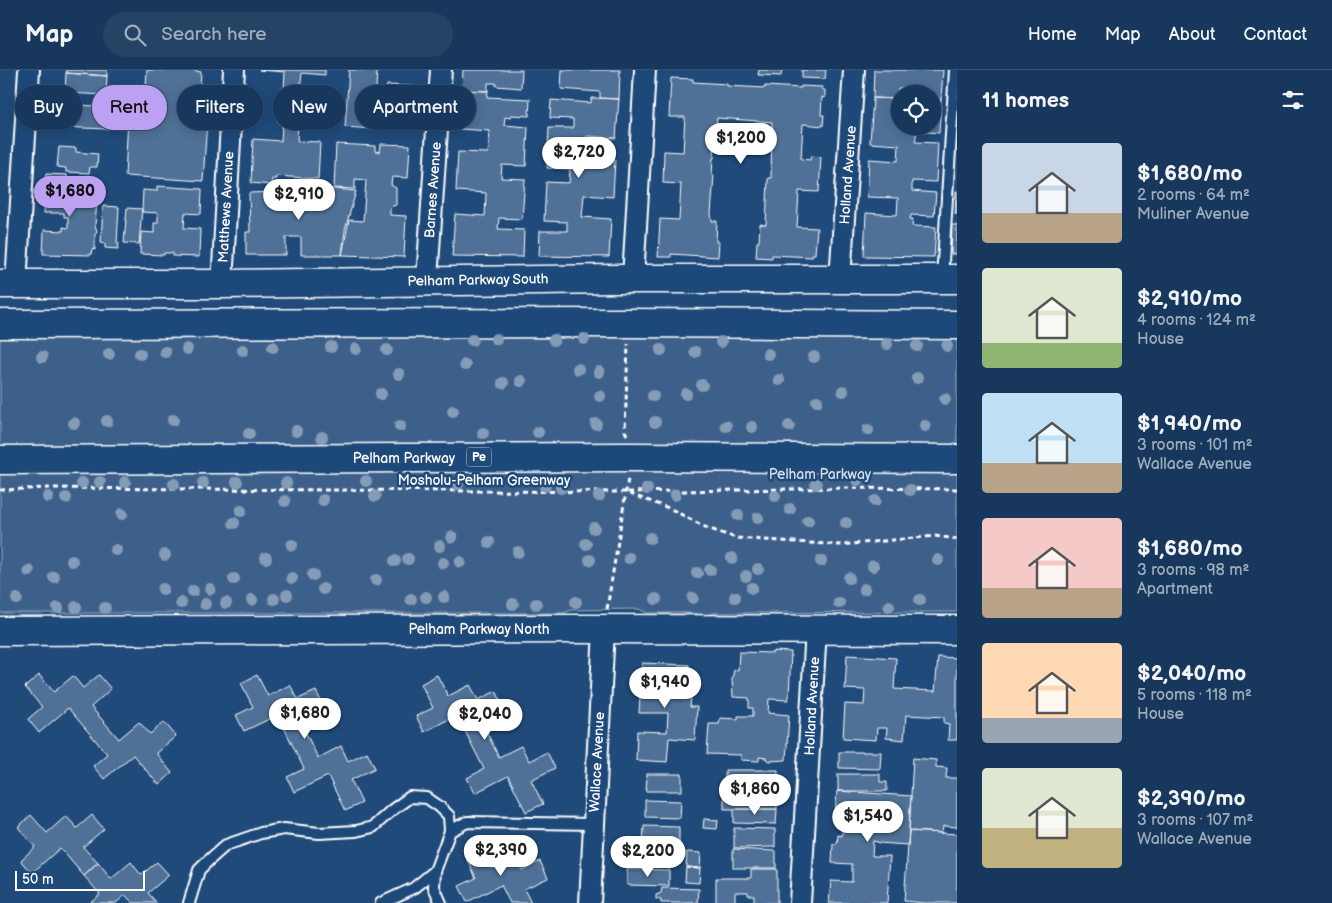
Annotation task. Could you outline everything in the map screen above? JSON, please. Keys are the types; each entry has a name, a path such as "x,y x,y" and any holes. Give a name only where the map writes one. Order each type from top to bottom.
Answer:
{"main road":[{"name":"Pelham Parkway South","path":"8,284 222,284 427,280 950,279"},
{"path":"0,324 646,323 957,325"},
{"name":"Pelham Parkway","path":"0,460 629,457 957,459"},
{"name":"Pelham Parkway North","path":"0,631 957,630"}],"street":[{"path":"8,284 29,70"},
{"name":"Matthews Avenue","path":"222,284 234,70"},
{"name":"Barnes Avenue","path":"427,280 441,70"},
{"path":"633,279 646,70"},
{"name":"Holland Avenue","path":"840,279 854,70"},
{"name":"Wallace Avenue","path":"590,903 604,629"},
{"name":"Holland Avenue","path":"800,903 816,630"}],"lane":[{"path":"950,279 955,70"},
{"path":"189,903 199,870 226,845 261,832 284,829 319,833 356,831 374,827 392,810 410,798 427,798 449,816 450,831 435,870 434,887 441,903"},
{"path":"450,831 467,822 594,824"},
{"path":"381,903 414,888 435,870"}],"path":[{"path":"628,343 625,431 630,440"},
{"path":"604,629 629,474"},
{"name":"Mosholu-Pelham Greenway","path":"0,490 49,488 625,492 663,506 708,528 736,538 840,545 935,536 957,540"},
{"path":"625,492 842,488 957,489"}],"green space":[{"name":"Pelham Parkway","path":"957,337 957,612 712,613 705,616 693,613 647,613 639,609 572,610 564,613 0,613 0,338"}],"building":[{"path":"67,70 107,70 107,76 66,73"},
{"path":"147,70 191,70 201,72 200,85 177,85 177,130 206,130 203,181 125,176 127,130 167,130 167,85 146,85"},
{"path":"259,70 325,70 325,75 302,73 301,85 284,85 285,72"},
{"path":"349,70 377,70 376,85 355,85 355,128 345,127"},
{"path":"463,70 522,70 521,88 496,86 496,83 488,83 488,91 476,91 476,85 462,85"},
{"path":"562,70 620,70 619,99 600,98 600,92 561,89"},
{"path":"759,70 782,70 781,76 758,75"},
{"path":"802,70 826,70 825,79 802,78"},
{"path":"874,70 943,70 941,100 941,85 891,85 891,99 873,98"},
{"path":"66,73 107,76 107,85 92,85 92,94 82,94 82,85 65,85"},
{"path":"671,78 693,79 693,82 727,84 727,86 801,88 801,86 822,87 822,90 825,90 825,98 822,97 821,115 824,115 823,126 803,124 801,159 810,160 811,156 821,157 819,192 799,191 797,227 817,228 815,254 812,254 812,257 772,255 772,258 756,257 760,224 766,225 768,178 771,178 772,122 717,118 711,214 712,221 717,221 716,242 719,242 718,257 671,254 671,257 658,257 660,219 679,220 681,184 663,183 664,151 683,152 685,117 669,117"},
{"path":"476,91 488,91 487,97 530,99 529,116 511,115 511,118 505,117 504,125 528,127 526,166 502,165 501,178 525,179 522,219 499,218 498,229 524,230 523,257 452,256 455,214 485,216 486,193 456,191 458,152 488,153 490,131 475,130"},
{"path":"591,98 619,99 616,138 587,136 586,159 615,160 613,197 584,195 582,217 611,219 609,257 539,256 540,231 567,231 567,222 544,221 546,182 569,183 570,169 547,168 549,128 573,128 573,119 550,118 551,100 591,103"},
{"path":"873,98 891,99 891,135 916,135 915,142 938,143 936,182 912,181 912,191 936,193 934,216 911,215 910,219 913,219 912,226 936,227 934,257 864,256 866,213 897,215 898,198 867,197 869,159 898,161 899,145 870,143"},
{"path":"82,105 92,106 92,128 82,128"},
{"path":"282,130 298,130 297,141 320,142 318,179 276,176 276,179 272,179 271,185 251,183 253,139 281,141"},
{"path":"336,144 375,146 375,151 380,152 381,144 410,145 408,178 392,177 391,185 396,188 396,205 390,207 390,215 406,216 404,257 342,255 349,220 363,221 366,180 355,179 355,189 334,188"},
{"path":"59,147 76,148 76,152 98,154 97,167 90,167 89,173 66,172 66,168 57,167"},
{"path":"46,174 67,175 67,183 85,183 83,200 97,201 95,250 92,249 91,255 43,254 44,230 63,231 63,227 68,228 68,217 64,217 64,213 44,213"},
{"path":"292,185 356,191 345,230 342,255 301,255 301,237 286,237 286,255 246,255 246,232 250,232 249,193 274,192 273,201 289,201"},
{"path":"157,186 202,189 201,214 185,213 184,228 200,229 199,257 173,256 173,253 164,253 164,255 140,254 141,232 154,233 154,223 158,223 158,213 142,212 143,190 157,191"},
{"path":"956,191 957,214 955,214"},
{"path":"103,206 119,207 118,249 105,248 105,243 101,242"},
{"path":"127,208 142,209 139,244 124,243"},
{"path":"952,225 957,225 957,254 951,254"},
{"path":"773,651 791,652 788,700 769,699 768,713 789,715 786,760 769,761 766,758 759,757 759,761 741,760 741,755 707,754 709,724 719,724 720,718 738,719 738,716 753,716 753,708 749,708 749,698 733,697 732,679 734,670 738,670 739,652 773,653"},
{"path":"847,655 896,658 894,689 935,691 938,657 957,658 957,740 948,740 949,724 944,723 944,717 906,715 904,740 886,738 887,728 877,728 876,740 843,738 845,704 864,705 865,690 845,689"},
{"path":"642,663 689,665 687,698 691,698 690,707 697,707 695,740 669,738 667,762 636,760 637,731 667,732 668,713 639,713"},
{"path":"39,675 54,692 73,676 83,688 99,675 111,689 91,707 119,739 139,722 150,734 164,722 176,736 156,753 172,773 159,785 133,755 104,779 93,766 107,754 68,708 39,733 28,719 42,707 25,687"},
{"path":"257,675 268,696 290,685 298,699 316,691 324,707 299,719 318,758 341,746 348,761 367,752 375,768 351,780 362,803 345,811 328,776 294,792 287,777 304,769 278,715 244,731 236,715 253,707 241,683"},
{"path":"437,675 448,696 470,685 478,700 496,691 504,707 480,719 499,757 521,746 529,761 547,752 555,768 531,780 543,804 526,812 508,776 475,793 467,778 484,769 457,715 424,732 416,716 433,708 421,684"},
{"path":"839,752 881,752 880,769 839,768"},
{"path":"913,758 936,760 936,767 947,768 946,778 957,778 957,827 943,826 942,833 909,831"},
{"path":"725,770 778,770 777,787 725,787"},
{"path":"647,774 682,774 682,791 646,791"},
{"path":"838,774 880,774 880,782 887,782 887,791 838,791"},
{"path":"837,791 911,796 908,845 873,841 872,856 890,856 887,903 829,903 831,881 852,882 852,864 832,863 833,844 837,844 838,835 842,836 843,816 835,815"},
{"path":"724,792 777,793 777,809 724,809"},
{"path":"645,800 681,801 680,818 645,817"},
{"path":"734,809 777,809 776,824 734,823"},
{"path":"31,815 47,833 66,816 77,828 92,815 104,829 83,847 98,863 84,876 60,848 32,873 21,860 35,847 18,827"},
{"path":"704,819 718,820 717,829 703,828"},
{"path":"644,826 679,827 679,844 643,843"},
{"path":"734,828 775,829 775,847 734,848"},
{"path":"909,831 957,834 957,903 904,901"},
{"path":"481,846 491,867 514,855 522,870 540,861 548,878 524,889 531,903 510,903 501,885 467,902 459,886 476,878 465,854"},
{"path":"627,848 669,848 669,864 627,863"},
{"path":"733,849 776,851 776,868 733,868"},
{"path":"687,852 701,853 700,868 686,867"},
{"path":"131,862 141,875 157,862 169,875 148,893 157,903 133,903 125,895 116,903 89,903 100,894 84,876 98,863 111,879"},
{"path":"686,867 700,868 699,883 685,882"},
{"path":"627,869 669,870 669,886 627,885"},
{"path":"751,869 777,869 777,903 754,903 754,895 748,895 748,892 735,892 735,903 716,903 716,878 751,878"},
{"path":"662,888 699,889 698,903 661,903 661,900 656,899 656,895 661,893"}]}
